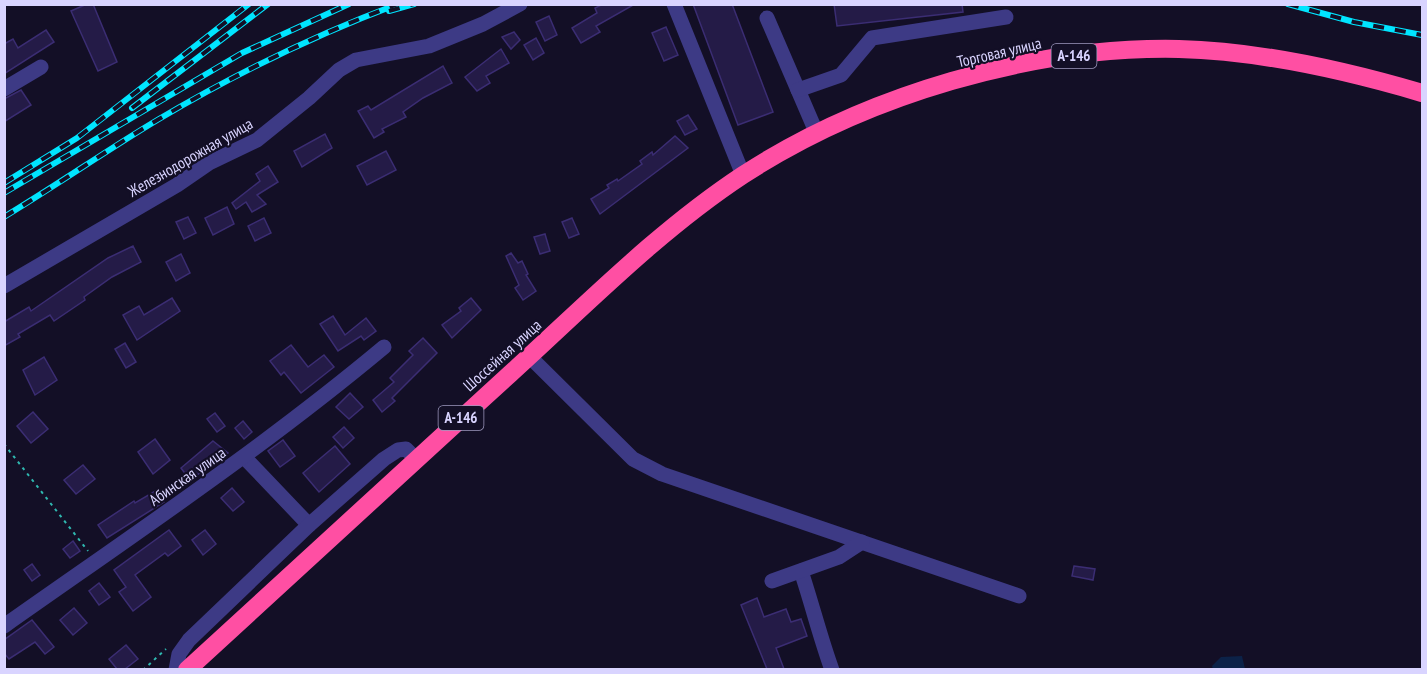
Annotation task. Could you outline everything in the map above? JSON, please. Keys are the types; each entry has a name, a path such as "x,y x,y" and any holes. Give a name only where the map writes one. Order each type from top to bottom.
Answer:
{"highway":[{"name":"Торговая улица","path":"743,175 817,134 902,97 1029,63 1132,49 1183,49 1310,64 1422,93"},
{"name":"Шоссейная улица","path":"187,669 651,246 743,175"}],"street":[{"name":"Железнодорожная улица","path":"4,286 177,185 209,163 257,140 339,70 356,60 429,46 483,24 520,4"},
{"path":"674,4 743,175"},
{"path":"798,90 841,75 872,38 1006,17"},
{"path":"767,18 817,134"},
{"path":"4,89 41,67"},
{"name":"Абинская улица","path":"4,626 245,458 321,400 384,347"},
{"path":"529,356 633,459 662,474 1019,596"},
{"path":"176,669 178,654 189,640 309,525 393,453 406,449 416,459"},
{"path":"245,458 309,525"},
{"path":"772,581 840,557 861,542"},
{"path":"801,571 812,602 814,619 832,669"}],"path":[{"path":"4,444 96,561"}],"water":[{"path":"1242,656 1245,669 1213,669 1212,666 1221,657"}],"building":[{"path":"87,4 93,4 117,62 98,71 71,11"},
{"path":"603,4 635,4 596,26 600,32 581,43 572,28 597,13 595,8"},
{"path":"693,4 732,4 773,112 738,125"},
{"path":"834,4 962,4 963,12 837,26"},
{"path":"549,16 557,35 545,41 536,22"},
{"path":"666,27 678,55 664,61 652,33"},
{"path":"46,30 54,42 4,74 4,44 13,39 18,48"},
{"path":"514,32 520,40 511,49 502,37"},
{"path":"536,38 544,53 533,60 524,45"},
{"path":"501,49 509,63 486,76 490,83 477,91 465,77"},
{"path":"443,66 452,83 423,98 403,112 406,117 382,129 384,132 374,138 358,111 368,106 371,110"},
{"path":"21,90 31,105 4,122 4,99"},
{"path":"688,115 697,129 685,135 677,121"},
{"path":"325,134 332,148 302,167 294,151"},
{"path":"675,136 688,148 600,214 591,199 609,188 607,185 617,179 618,181 642,164 640,161 652,152 653,155"},
{"path":"386,151 396,170 367,185 357,166"},
{"path":"268,166 278,182 257,195 266,204 252,212 246,202 236,209 232,203 260,181 256,174"},
{"path":"227,207 234,224 213,235 205,218"},
{"path":"188,217 196,233 184,239 176,222"},
{"path":"264,218 271,233 255,241 248,226"},
{"path":"572,218 579,234 569,238 562,222"},
{"path":"545,234 550,251 540,254 534,237"},
{"path":"133,246 141,262 112,277 84,297 85,300 54,321 50,315 18,334 20,337 4,346 4,322 29,307 31,311 108,258"},
{"path":"511,253 518,263 522,261 528,274 526,275 536,291 523,300 515,288 519,285 506,256"},
{"path":"181,254 190,273 176,281 166,262"},
{"path":"172,298 180,311 137,340 123,315 139,306 144,315"},
{"path":"471,298 481,310 452,338 442,325 461,311 459,308"},
{"path":"333,316 345,335 366,318 376,331 364,340 361,336 338,351 320,324"},
{"path":"423,338 437,353 392,398 395,401 382,412 373,400 394,382 390,378 413,355 409,351"},
{"path":"125,343 136,362 126,368 115,349"},
{"path":"291,345 308,367 324,355 334,367 301,393 284,372 281,375 270,361"},
{"path":"44,357 57,380 35,395 23,370"},
{"path":"350,393 363,407 349,419 336,407"},
{"path":"33,412 48,429 31,443 17,426"},
{"path":"215,413 225,426 217,432 207,419"},
{"path":"243,421 252,432 244,439 235,428"},
{"path":"344,427 354,438 343,448 333,437"},
{"path":"155,439 170,460 153,474 138,452"},
{"path":"283,440 295,456 280,467 268,451"},
{"path":"213,441 228,453 190,480 181,468"},
{"path":"335,446 350,464 319,492 303,473"},
{"path":"83,465 95,479 76,494 64,480"},
{"path":"232,488 244,502 233,511 221,498"},
{"path":"157,490 164,502 107,538 98,525 134,501 135,503"},
{"path":"169,530 181,546 168,556 165,553 135,575 151,597 133,611 119,592 126,587 114,570"},
{"path":"205,530 216,544 203,555 192,540"},
{"path":"73,541 80,551 70,558 63,549"},
{"path":"32,564 40,575 32,581 24,570"},
{"path":"1074,566 1095,569 1093,580 1072,576"},
{"path":"99,583 110,597 99,605 89,591"},
{"path":"757,598 764,617 786,609 791,622 801,619 807,636 776,648 784,669 767,669 741,605"},
{"path":"74,608 87,623 73,635 60,620"},
{"path":"32,620 54,647 45,654 35,642 9,659 4,653 4,640"},
{"path":"126,645 138,659 125,669 117,669 109,659"}],"railway":[{"path":"4,183 77,138 249,4"},
{"path":"132,108 268,4"},
{"path":"4,193 242,53 349,4"},
{"path":"4,217 140,131 217,86 306,42 398,4"},
{"path":"389,11 414,4"},
{"path":"1288,4 1354,22 1422,35"}]}
